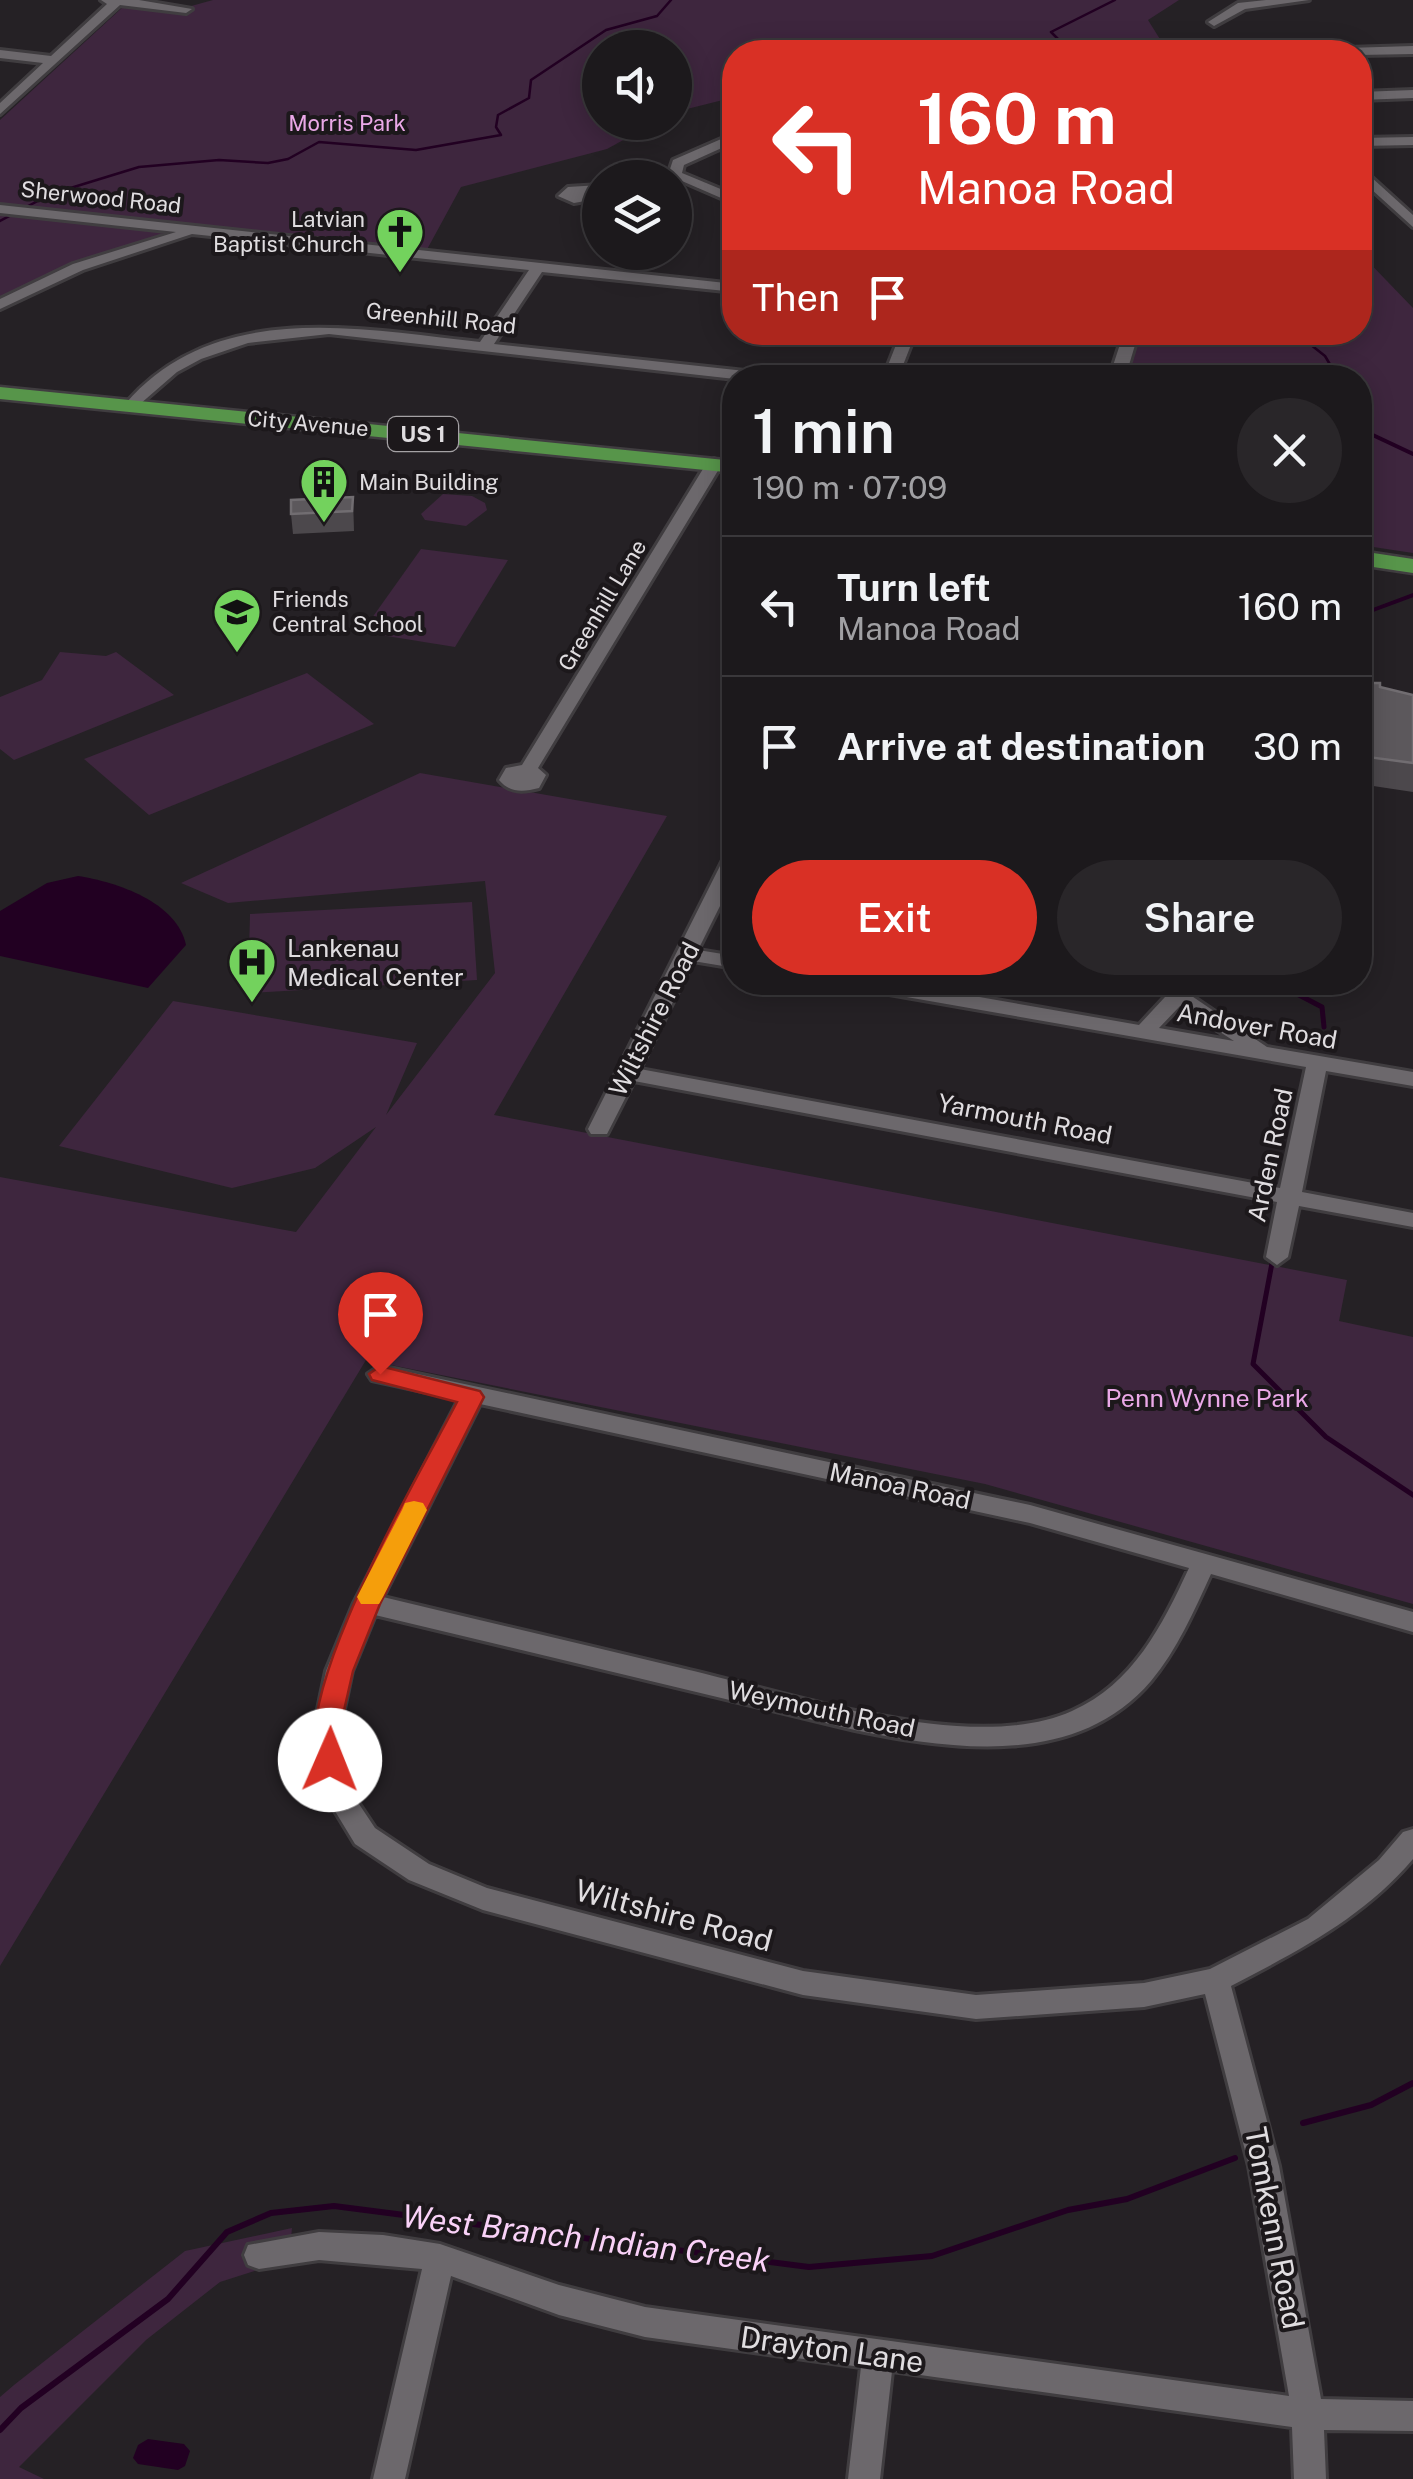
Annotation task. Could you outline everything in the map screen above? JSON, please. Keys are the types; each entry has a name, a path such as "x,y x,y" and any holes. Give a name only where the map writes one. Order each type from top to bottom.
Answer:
{"highway":[{"name":"City Avenue","path":"0,393 722,466"},
{"path":"1372,560 1413,566"}],"street":[{"path":"107,0 186,8"},
{"path":"0,110 117,0"},
{"path":"1214,22 1242,6 1302,0"},
{"path":"1372,51 1413,50"},
{"path":"0,54 54,60"},
{"path":"1372,96 1413,94"},
{"path":"1372,142 1413,140"},
{"path":"686,160 722,143"},
{"path":"1372,179 1390,191 1413,223"},
{"path":"692,185 722,195"},
{"name":"Sherwood Road","path":"14,211 722,287"},
{"path":"0,305 78,268 198,230"},
{"path":"484,346 538,267"},
{"name":"Greenhill Road","path":"132,406 155,380 212,349 266,335 329,330 722,373"},
{"name":"Greenhill Lane","path":"528,770 722,469"},
{"name":"Wiltshire Road","path":"598,1128 722,882"},
{"path":"686,954 722,960"},
{"name":"Andover Road","path":"959,995 1142,1034 1413,1079"},
{"path":"1172,995 1273,1056"},
{"path":"1142,1034 1176,998"},
{"name":"Arden Road","path":"1277,1257 1317,1064"},
{"name":"Yarmouth Road","path":"627,1073 1413,1220"},
{"name":"Manoa Road","path":"380,1374 472,1397 1011,1510 1413,1622"},
{"name":"Wiltshire Road","path":"472,1397 367,1604 340,1671 327,1728 338,1793 365,1836 419,1872 483,1898 804,1983 917,2002 976,2007 1047,2005 1144,1995 1215,1980 1318,1927 1388,1868 1413,1840"},
{"name":"Weymouth Road","path":"367,1604 809,1708 977,1738 1011,1736 1064,1724 1081,1719 1114,1699 1142,1675 1169,1639 1203,1564"},
{"name":"Tomkenn Road","path":"1215,1980 1242,2066 1268,2176 1310,2414 1310,2479"},
{"name":"Drayton Lane","path":"259,2255 319,2246 383,2249 440,2258 559,2300 644,2322 1310,2414 1413,2416"},
{"path":"390,2479 440,2258"},
{"path":"864,2479 878,2356"}],"green space":[{"name":"Morris Park","path":"213,0 1179,0 1148,20 1160,40 722,40 722,100 692,108 692,30 582,30 582,140 623,140 607,149 461,187 424,255 199,229 127,250 0,303 0,120 124,6 173,11"},
{"path":"1372,265 1413,308 1413,553 1372,547 1372,365 1130,365 1136,345 1372,345"},
{"path":"443,494 472,496 485,503 487,510 466,526 425,520 421,514"},
{"path":"421,549 508,560 455,647 362,632"},
{"path":"60,652 106,656 116,652 174,695 14,760 0,749 0,697 42,680"},
{"path":"307,673 374,724 149,815 84,759"},
{"name":"Penn Wynne Park","path":"420,773 667,816 494,1115 1347,1280 1339,1321 1413,1337 1413,1604 985,1484 366,1360 0,1966 0,1177 296,1232 376,1127 315,1168 232,1188 59,1146 173,1001 417,1043 386,1115 495,973 485,881 228,903 181,883"},
{"path":"472,902 477,980 248,993 250,914"},
{"path":"292,2228 289,2260 220,2282 146,2340 19,2467 44,2479 0,2479 0,2397 185,2251"}],"shaded area":[{"path":"78,876 110,883 143,897 171,917 180,930 186,945 148,988 0,956 0,911 47,883"},
{"path":"148,2439 184,2444 190,2451 185,2466 178,2470 138,2464 133,2458 138,2445"}],"building":[{"path":"353,497 352,511 291,514 291,500"},
{"path":"1372,683 1413,695 1413,763 1372,758"}],"waterway":[{"path":"0,221 51,194 139,167 219,160 268,163 288,159 319,142 416,150 501,135 496,127 498,115 529,98 531,80 606,30 657,16 671,0"},
{"name":"West Branch Indian Creek","path":"1059,40 1051,32 1115,0"},
{"name":"West Branch Indian Creek","path":"1311,345 1330,365"},
{"name":"West Branch Indian Creek","path":"1372,435 1413,454"},
{"name":"West Branch Indian Creek","path":"1372,612 1413,595"},
{"name":"West Branch Indian Creek","path":"1299,995 1322,1007 1324,1027"},
{"name":"West Branch Indian Creek","path":"1272,1263 1253,1364 1326,1437 1413,1495"},
{"name":"West Branch Indian Creek","path":"1303,2123 1371,2105 1413,2083"},
{"name":"West Branch Indian Creek","path":"0,2430 21,2408 168,2299 227,2232 271,2213 334,2206 809,2267 932,2256 1068,2210 1127,2199 1235,2158"}],"slow traffic":[{"path":"370,1597 414,1510"}],"place":[{"name":"Latvian Baptist Church","path":"400,274"},
{"name":"Main Building","path":"324,524"},
{"name":"Friends Central School","path":"237,654"},
{"name":"Lankenau Medical Center","path":"252,1004"}],"route":[{"path":"330,1760 327,1728 340,1671 367,1604 472,1397 380,1374"}]}
